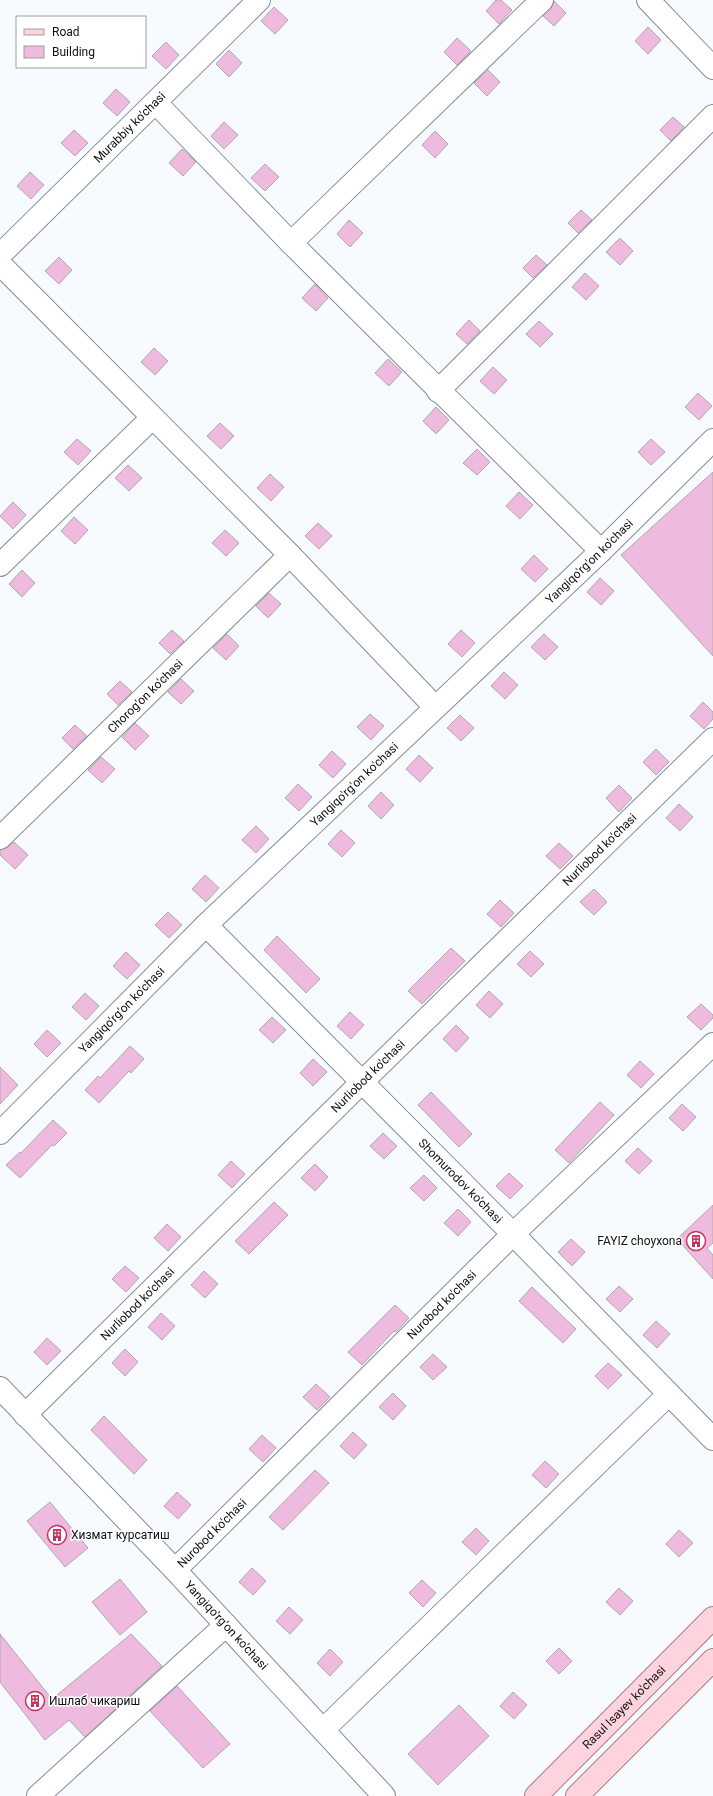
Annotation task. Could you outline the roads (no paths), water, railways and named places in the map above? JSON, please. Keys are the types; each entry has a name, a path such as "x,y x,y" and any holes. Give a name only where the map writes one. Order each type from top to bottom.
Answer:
{"main road":[{"name":"Rasul Isayev ko'chasi","path":"536,1796 713,1618"},
{"path":"577,1796 713,1660"}],"street":[{"name":"Murabbiy ko'chasi","path":"0,255 259,0"},
{"path":"291,243 542,0"},
{"path":"648,0 713,68"},
{"path":"156,103 438,392 601,551"},
{"path":"438,392 713,116"},
{"path":"0,264 290,555 435,707"},
{"path":"0,565 152,418"},
{"name":"Yangiqo'rg'on ko'chasi","path":"0,1133 206,925 601,551 713,440"},
{"name":"Chorog'on ko'chasi","path":"0,838 290,555"},
{"name":"Nurliobod ko'chasi","path":"26,1415 361,1083 713,740"},
{"name":"Shomurodov ko'chasi","path":"206,925 361,1083 513,1234 669,1394 711,1432"},
{"name":"Nurobod ko'chasi","path":"175,1570 513,1234 713,1044"},
{"name":"Yangiqo'rg'on ko'chasi","path":"0,1388 175,1570 384,1796"},
{"path":"323,1730 669,1394"},
{"path":"38,1796 226,1625"}],"place":[{"name":"FAYIZ choyxona","path":"696,1241"},
{"name":"Хизмат курсатиш","path":"57,1535"},
{"name":"Ишлаб чикариш","path":"35,1701"}]}
